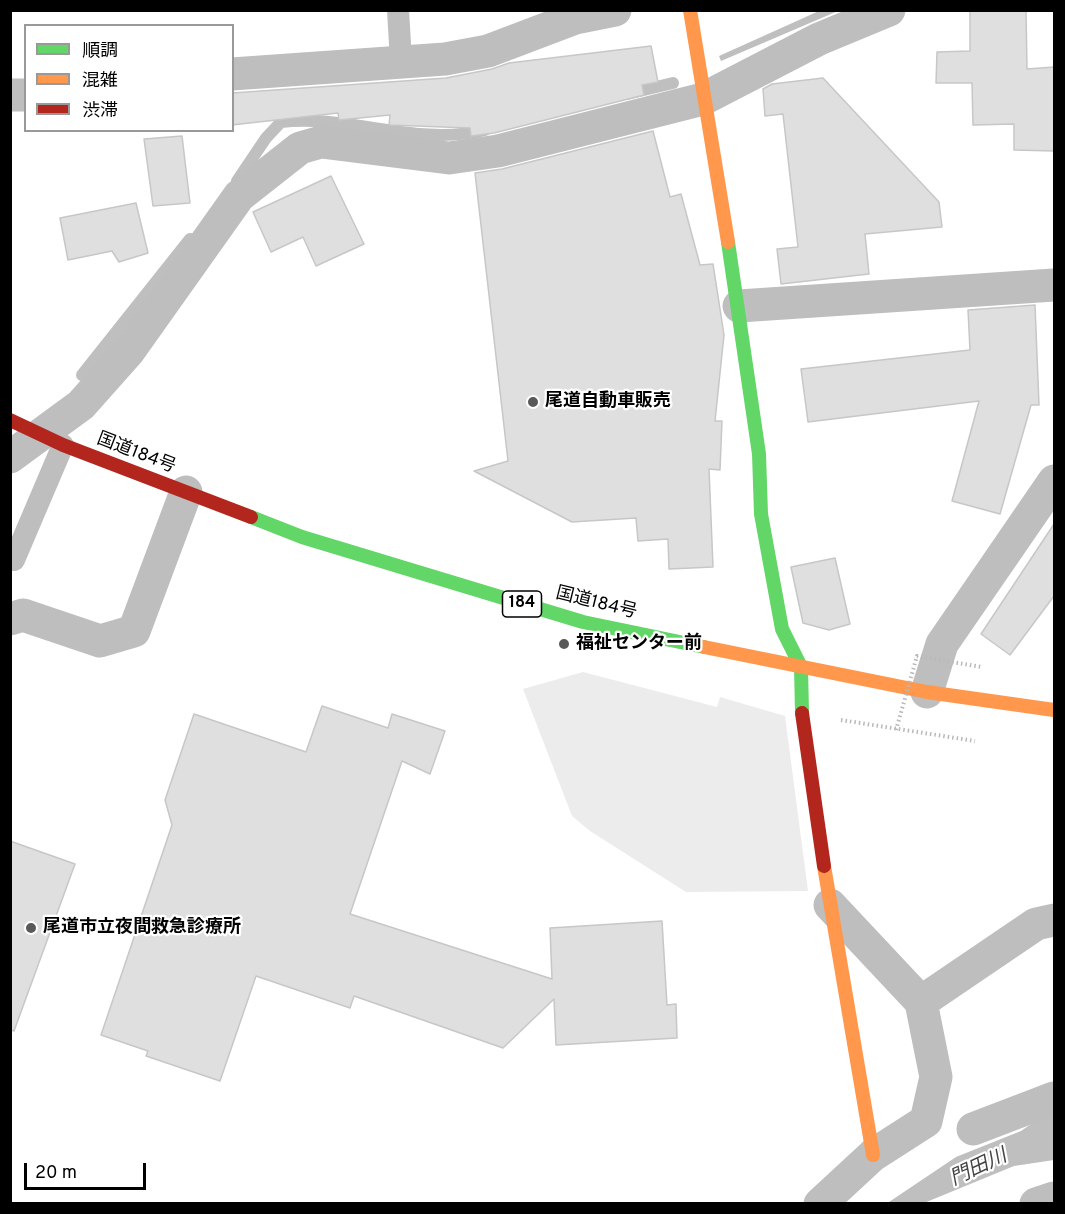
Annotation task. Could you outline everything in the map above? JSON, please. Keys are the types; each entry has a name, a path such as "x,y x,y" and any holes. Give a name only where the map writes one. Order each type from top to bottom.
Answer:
{"main road":[{"path":"690,10 739,306 759,454 761,514 782,629 801,667 802,711 830,906 873,1155"},
{"name":"国道184号","path":"10,420 52,440 302,537 583,622 927,692 1054,710"}],"street":[{"path":"234,74 445,59 488,51 575,18 615,10"},
{"path":"10,457 52,440 129,351 239,196 300,148 321,142 449,158 498,151 703,99 819,39 889,10"},
{"path":"739,306 1054,285"},
{"path":"927,692 942,644 1054,481"},
{"path":"10,619 23,615 100,641 134,631 186,492"},
{"path":"820,1203 873,1155 926,1121 936,1077 921,1002 830,906"},
{"path":"921,1002 1035,924 1054,920"},
{"path":"974,1129 1054,1098"},
{"path":"1036,1203 1054,1198"}],"lane":[{"path":"398,10 401,61"},
{"path":"10,559 14,560 52,440"}],"path":[{"path":"896,730 916,656 982,667"},
{"path":"840,720 975,741"}],"shaded area":[{"path":"583,672 717,707 720,697 785,716 808,891 686,892 590,831 572,816 523,689"}],"water":[{"path":"819,11 838,11 721,61 719,56"},
{"name":"門田川","path":"1054,1112 1054,1160 1014,1166 924,1203 886,1204 956,1157 1021,1131 1043,1116"}],"building":[{"path":"970,10 1026,10 1027,69 1054,67 1054,151 1014,150 1014,124 973,125 972,83 936,83 937,52 970,51"},
{"path":"651,46 658,82 642,85 644,95 494,133 471,136 470,128 389,125 390,115 339,120 338,113 234,125 234,93 446,78 492,69 509,63"},
{"path":"823,78 939,202 942,227 865,234 869,274 781,284 777,249 798,247 783,114 765,116 763,89 772,84"},
{"path":"653,131 670,197 681,194 700,265 713,264 724,335 715,421 722,421 720,470 709,469 713,567 669,569 668,539 638,541 636,518 572,522 474,471 508,461 475,173 502,169"},
{"path":"182,136 190,203 153,206 144,139"},
{"path":"331,176 364,244 316,266 303,237 271,252 253,212"},
{"path":"136,203 148,253 119,262 112,251 68,260 60,218"},
{"path":"1035,305 1039,405 1031,405 1000,514 952,501 979,401 808,422 801,369 970,350 968,310"},
{"path":"1054,524 1054,596 1010,655 981,634"},
{"path":"835,558 850,624 829,630 803,623 791,567"},
{"path":"322,706 388,728 392,714 445,731 430,774 402,761 350,914 552,979 550,928 662,921 667,1005 676,1004 677,1038 556,1045 554,999 503,1048 354,996 350,1008 256,976 220,1081 146,1056 148,1051 101,1035 172,825 165,800 194,714 306,752"},
{"name":"尾道市立夜間救急診療所","path":"10,841 75,864 14,1031 10,1030"}],"waterway":[{"path":"627,94 673,83"},
{"path":"237,181 266,138 281,122 332,122 434,135 485,130"},
{"path":"82,375 190,239"}],"traffic: fast":[{"path":"728,242 759,454 761,514 782,629 801,667 802,713"},
{"path":"251,517 302,537 583,622 704,647"}],"traffic: slow":[{"path":"690,10 728,242"},
{"path":"704,647 927,692 1054,710"},
{"path":"824,866 873,1155"}],"traffic: jam":[{"path":"10,420 63,445 251,517"},
{"path":"802,713 824,866"}],"place":[{"name":"尾道自動車販売","path":"533,402"},
{"name":"福祉センター前","path":"564,644"},
{"name":"尾道市立夜間救急診療所","path":"31,928"}]}
